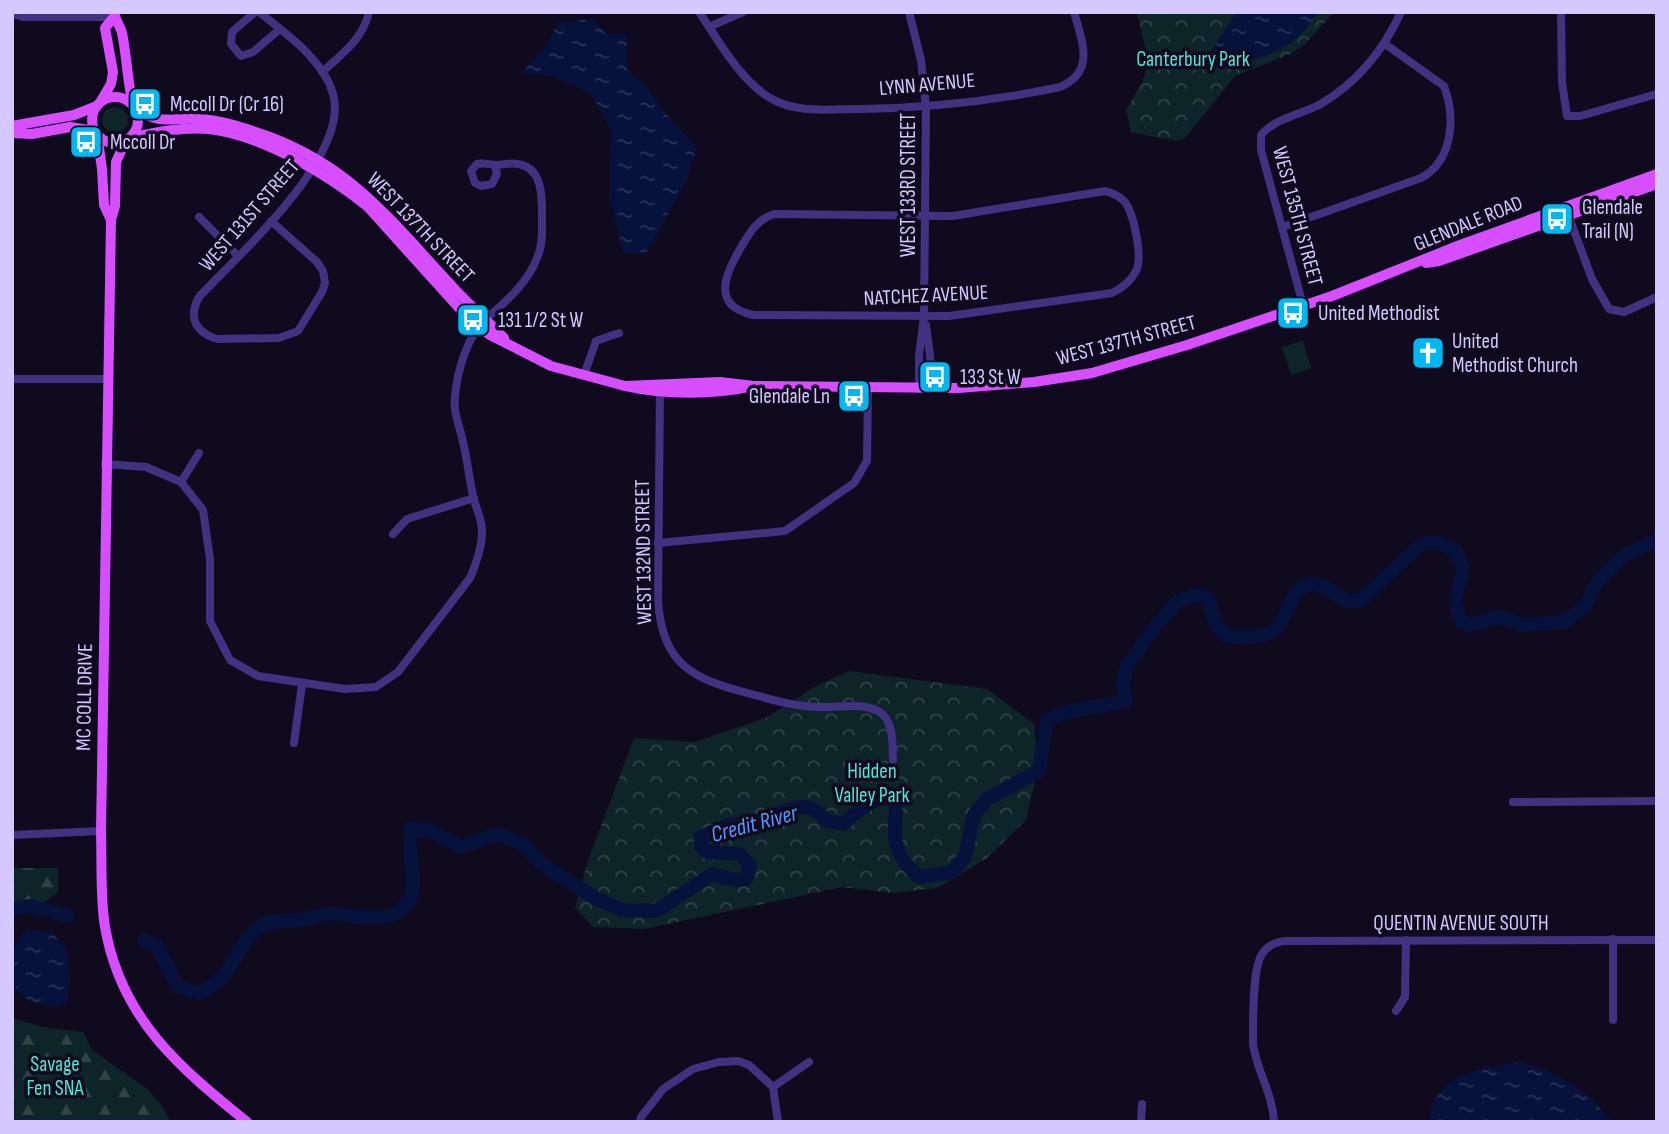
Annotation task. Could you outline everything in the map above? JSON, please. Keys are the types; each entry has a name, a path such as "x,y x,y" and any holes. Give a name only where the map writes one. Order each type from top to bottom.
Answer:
{"main road":[{"path":"96,132 93,116 112,78 106,28 114,15"},
{"path":"114,15 122,34 126,73 139,122 134,134 128,139"},
{"path":"12,126 74,115 118,97 155,120 197,119 220,127"},
{"path":"12,133 32,134 70,127 96,132 113,143 170,129 220,127"},
{"name":"WEST 137TH STREET","path":"220,127 343,177 387,214 482,324 506,341 551,366 625,386 660,387 720,382 754,386 919,389 1023,383 1092,373 1187,345 1412,265"},
{"name":"MC COLL DRIVE","path":"96,132 102,161 104,205 111,220"},
{"name":"MC COLL DRIVE","path":"128,139 116,162 116,206 111,220 101,831 105,926 118,975 141,1019 161,1046 194,1079 247,1122"},
{"name":"GLENDALE ROAD","path":"1412,265 1439,261 1657,174"},
{"name":"GLENDALE ROAD","path":"1567,211 1657,184"}],"street":[{"name":"WEST 131ST STREET","path":"271,221 317,262 323,271 325,283 322,292 298,331 279,338 217,339 202,332 193,316 199,297 296,193 315,164 333,124 334,95 322,72 280,29 257,12 232,33 230,44 241,56 254,52 280,29"},
{"path":"322,72 357,40 364,29 369,12"},
{"path":"699,12 709,27 743,12"},
{"name":"WEST 133RD STREET","path":"909,12 920,60 926,108 924,317 919,355 919,389"},
{"name":"LYNN AVENUE","path":"709,27 747,79 770,98 783,104 809,109 926,108 1060,87 1076,78 1082,69 1083,47 1074,12"},
{"path":"1283,227 1421,178 1440,163 1448,145 1447,95 1444,86 1385,44 1401,12"},
{"path":"1561,12 1562,82 1567,116 1593,113 1657,94"},
{"path":"12,14 23,17 114,15"},
{"name":"WEST 135TH STREET","path":"1304,305 1261,150 1261,135 1266,129 1340,91 1385,44"},
{"path":"106,464 146,467 181,482 202,510 210,559 210,621 230,660 258,676 345,689 376,687 398,672 470,578 482,534 481,516 474,498 454,401 462,357 482,324 500,309 528,274 537,258 542,239 542,190 539,181 525,165 506,163 495,166"},
{"name":"NATCHEZ AVENUE","path":"1105,191 1116,194 1129,209 1139,250 1136,272 1112,293 924,317 753,315 731,304 724,289 727,271 740,248 758,222 774,214 925,217 953,216 1105,191"},
{"path":"1567,211 1592,279 1609,309 1624,312 1657,297"},
{"path":"199,217 237,256"},
{"name":"WEST 133RD STREET","path":"924,317 930,355 931,388"},
{"path":"584,375 596,341 619,333"},
{"path":"12,379 108,379"},
{"name":"WEST 132ND STREET","path":"660,387 660,622 667,643 687,669 718,686 811,707 856,707 877,711 885,717 891,728 893,760"},
{"path":"658,542 785,531 844,490 859,477 867,461 868,388"},
{"path":"181,482 199,453"},
{"path":"393,534 407,519 474,498"},
{"path":"294,743 302,684"},
{"path":"1513,802 1657,801"},
{"path":"12,835 101,831"},
{"path":"1613,939 1613,1020"},
{"path":"1396,1011 1405,997 1406,940"},
{"name":"QUENTIN AVENUE SOUTH","path":"1274,1122 1273,1105 1255,1057 1253,1044 1257,966 1266,948 1285,941 1657,940"},
{"path":"640,1122 663,1089 693,1069 719,1062 738,1061 749,1065 773,1087 778,1122"},
{"path":"773,1087 809,1062"},
{"path":"1141,1122 1142,1104"}],"green space":[{"name":"Canterbury Park","path":"1137,12 1334,12 1305,44 1290,54 1235,76 1185,138 1176,141 1131,132 1126,110 1149,63"},
{"path":"115,107 124,111 128,120 124,129 115,133 106,129 102,120 106,111"},
{"path":"1303,341 1311,368 1291,375 1282,347"},
{"name":"Hidden Valley Park","path":"849,671 987,689 1034,724 1038,768 1026,820 987,858 937,888 892,893 843,887 644,929 593,927 575,908 588,861 634,738 695,742 768,717 814,687"},
{"path":"12,868 58,868 58,892 31,912 20,905 12,909"},
{"name":"Savage Fen SNA","path":"12,1018 42,1027 83,1032 92,1050 147,1089 163,1107 170,1122 12,1122"}],"water":[{"path":"1237,12 1319,12 1297,38 1281,49 1236,65 1211,65 1211,50"},
{"path":"593,19 606,34 627,34 627,70 648,87 660,107 697,148 684,186 645,255 623,252 609,202 611,130 591,94 553,76 520,74 544,48 559,22"},
{"path":"27,929 52,933 69,953 70,983 67,1003 57,1007 47,1006 28,1000 18,991 11,973 12,954"},
{"path":"1519,1062 1547,1071 1571,1084 1593,1101 1612,1122 1429,1122 1432,1106 1449,1083 1475,1071"}],"waterway":[{"name":"Credit River","path":"144,941 157,945 177,987 201,993 224,976 247,939 265,924 330,914 368,918 390,916 400,911 412,891 411,828 431,831 461,847 498,834 525,845 540,863 597,899 622,910 656,911 712,874 735,880 746,879 750,866 740,854 707,852 701,846 701,837 729,825 768,820 787,810 802,807 812,808 828,821 843,824 871,802 892,798 896,808 897,848 908,866 919,877 952,872 965,857 974,815 987,799 1039,771 1047,720 1062,713 1126,701 1123,684 1126,668 1154,628 1178,601 1195,595 1208,598 1215,623 1227,636 1251,637 1267,634 1284,618 1299,590 1315,583 1344,599 1360,601 1419,546 1433,543 1455,550 1463,569 1455,600 1461,622 1468,625 1500,617 1524,625 1564,622 1585,606 1598,581 1622,557 1657,540"},
{"name":"Credit River","path":"12,909 31,906 68,916"}],"place":[{"name":"Mccoll Dr (Cr 16)","path":"145,104"},
{"name":"Mccoll Dr","path":"86,142"},
{"name":"Glendale Trail (N)","path":"1557,219"},
{"name":"United Methodist","path":"1293,313"},
{"name":"131 1/2 St W","path":"473,320"},
{"name":"United Methodist Church","path":"1428,353"},
{"name":"133 St W","path":"935,377"},
{"name":"Glendale Ln","path":"854,396"}]}
